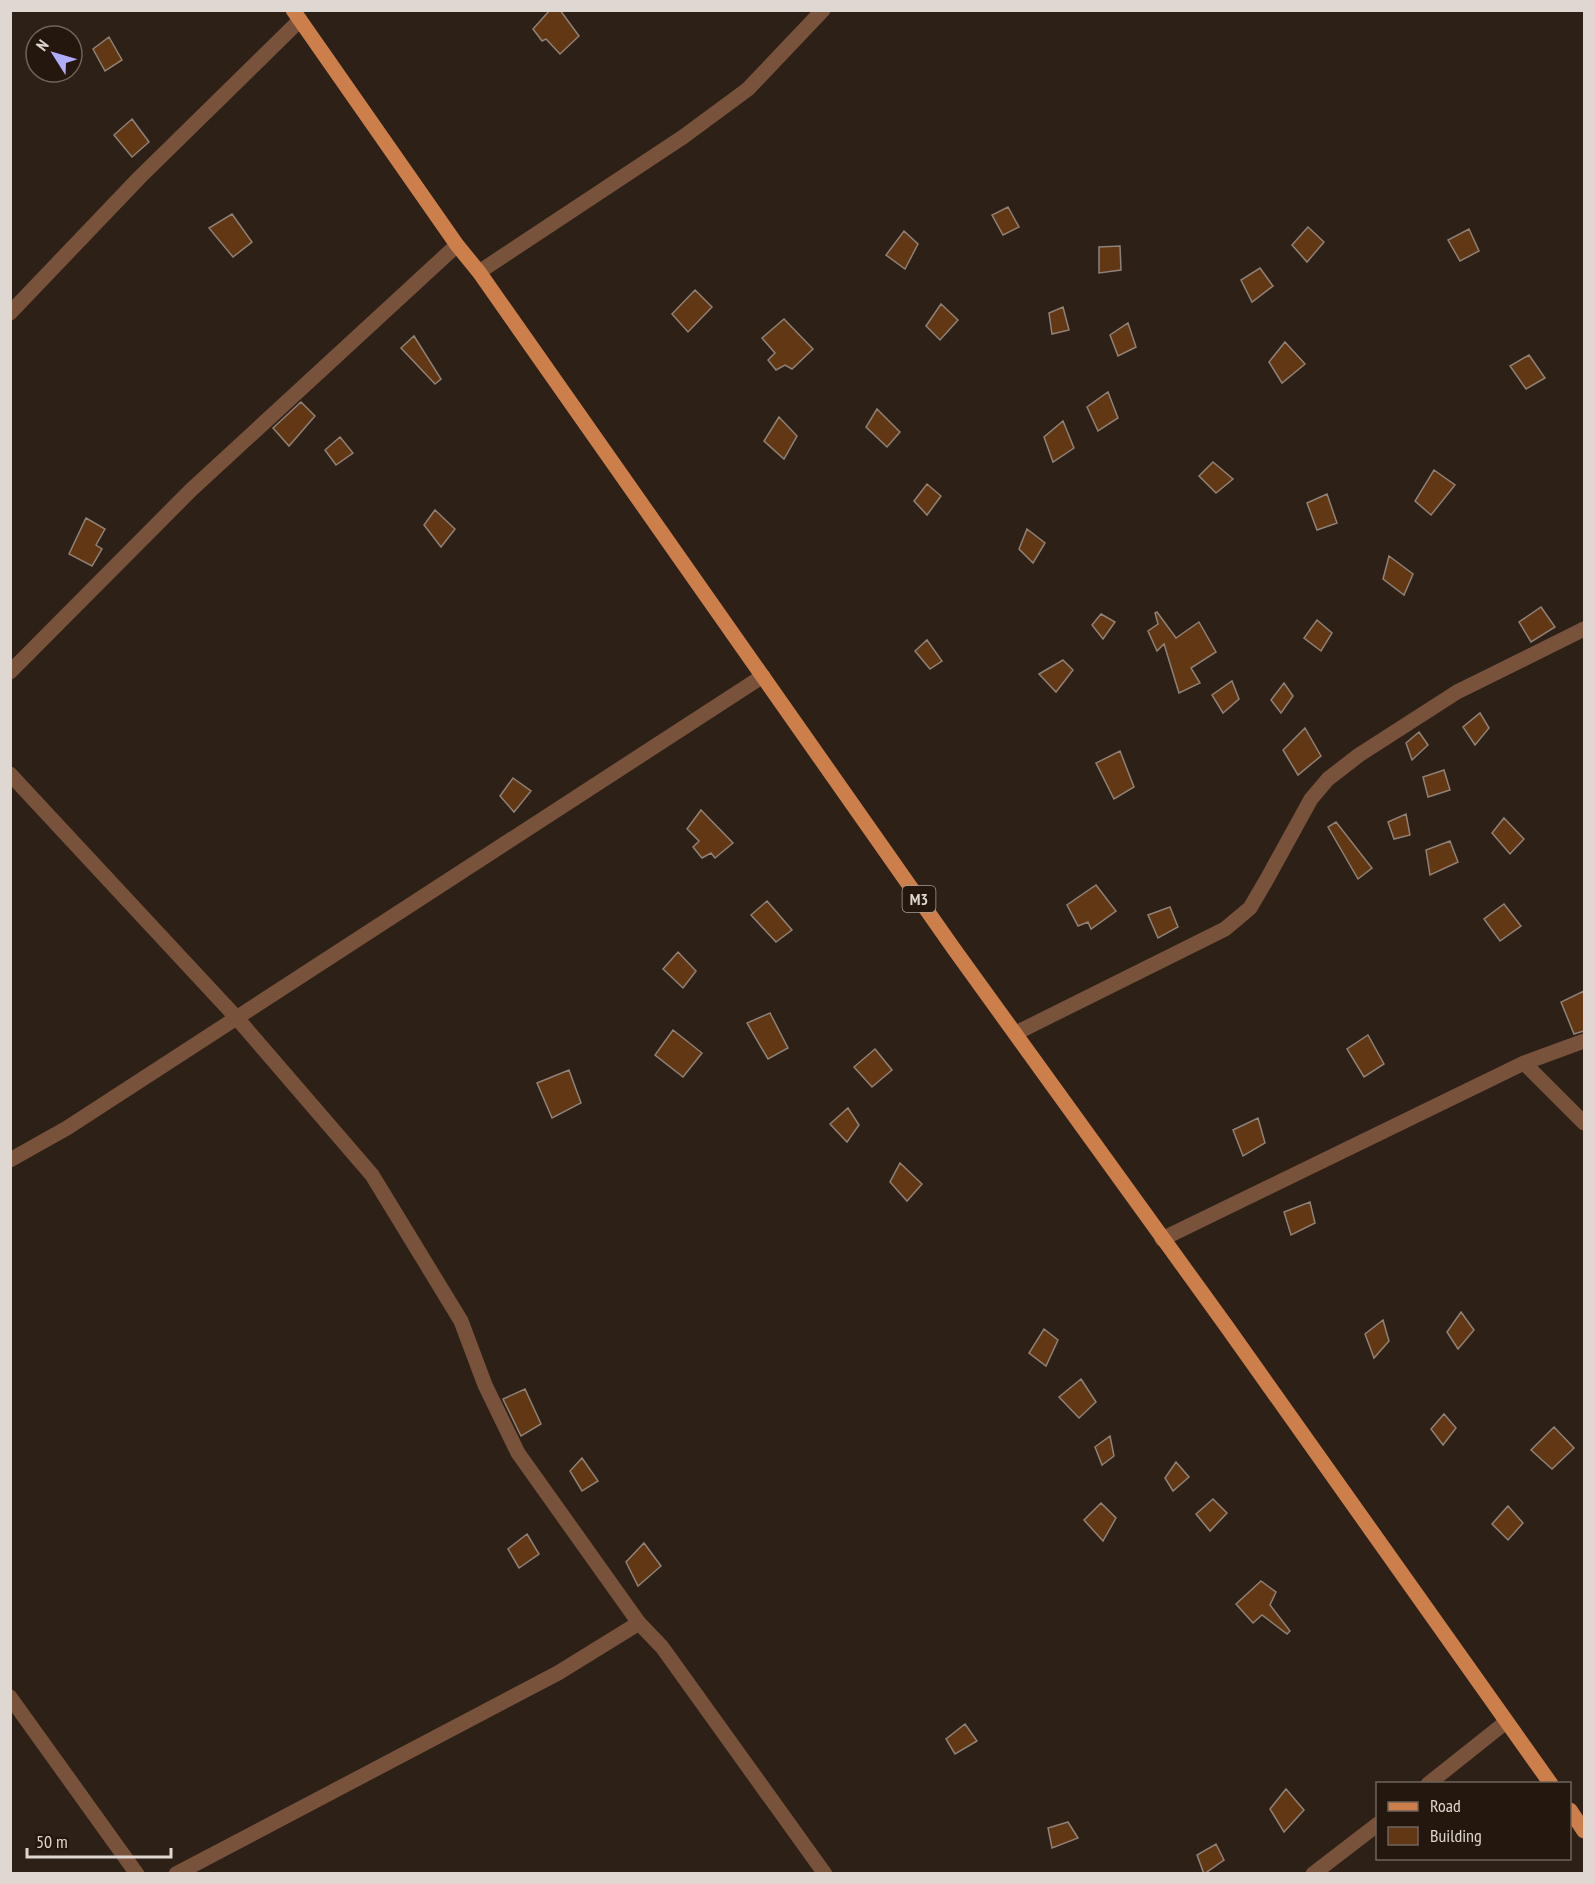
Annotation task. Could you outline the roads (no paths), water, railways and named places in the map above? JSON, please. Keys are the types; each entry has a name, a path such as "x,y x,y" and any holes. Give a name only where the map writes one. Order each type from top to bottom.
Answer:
{"main road":[{"name":"M3","path":"296,15 954,949 1550,1782"},
{"path":"1571,1813 1584,1831"}],"street":[{"path":"479,272 683,137 748,89 823,10"},
{"path":"10,313 296,15"},
{"path":"10,672 191,490 458,245"},
{"path":"1016,1033 1225,929 1250,908 1311,799 1328,779 1359,755 1457,692 1584,629"},
{"path":"10,1160 67,1128 762,676"},
{"path":"10,774 236,1017 372,1175 461,1321 485,1385 518,1453 639,1623 662,1647 825,1874"},
{"path":"1162,1239 1524,1063 1584,1041"},
{"path":"1524,1063 1584,1122"},
{"path":"176,1874 558,1673 639,1623"},
{"path":"10,1697 137,1874"},
{"path":"1431,1782 1506,1722"},
{"path":"1313,1874 1376,1825"}]}
